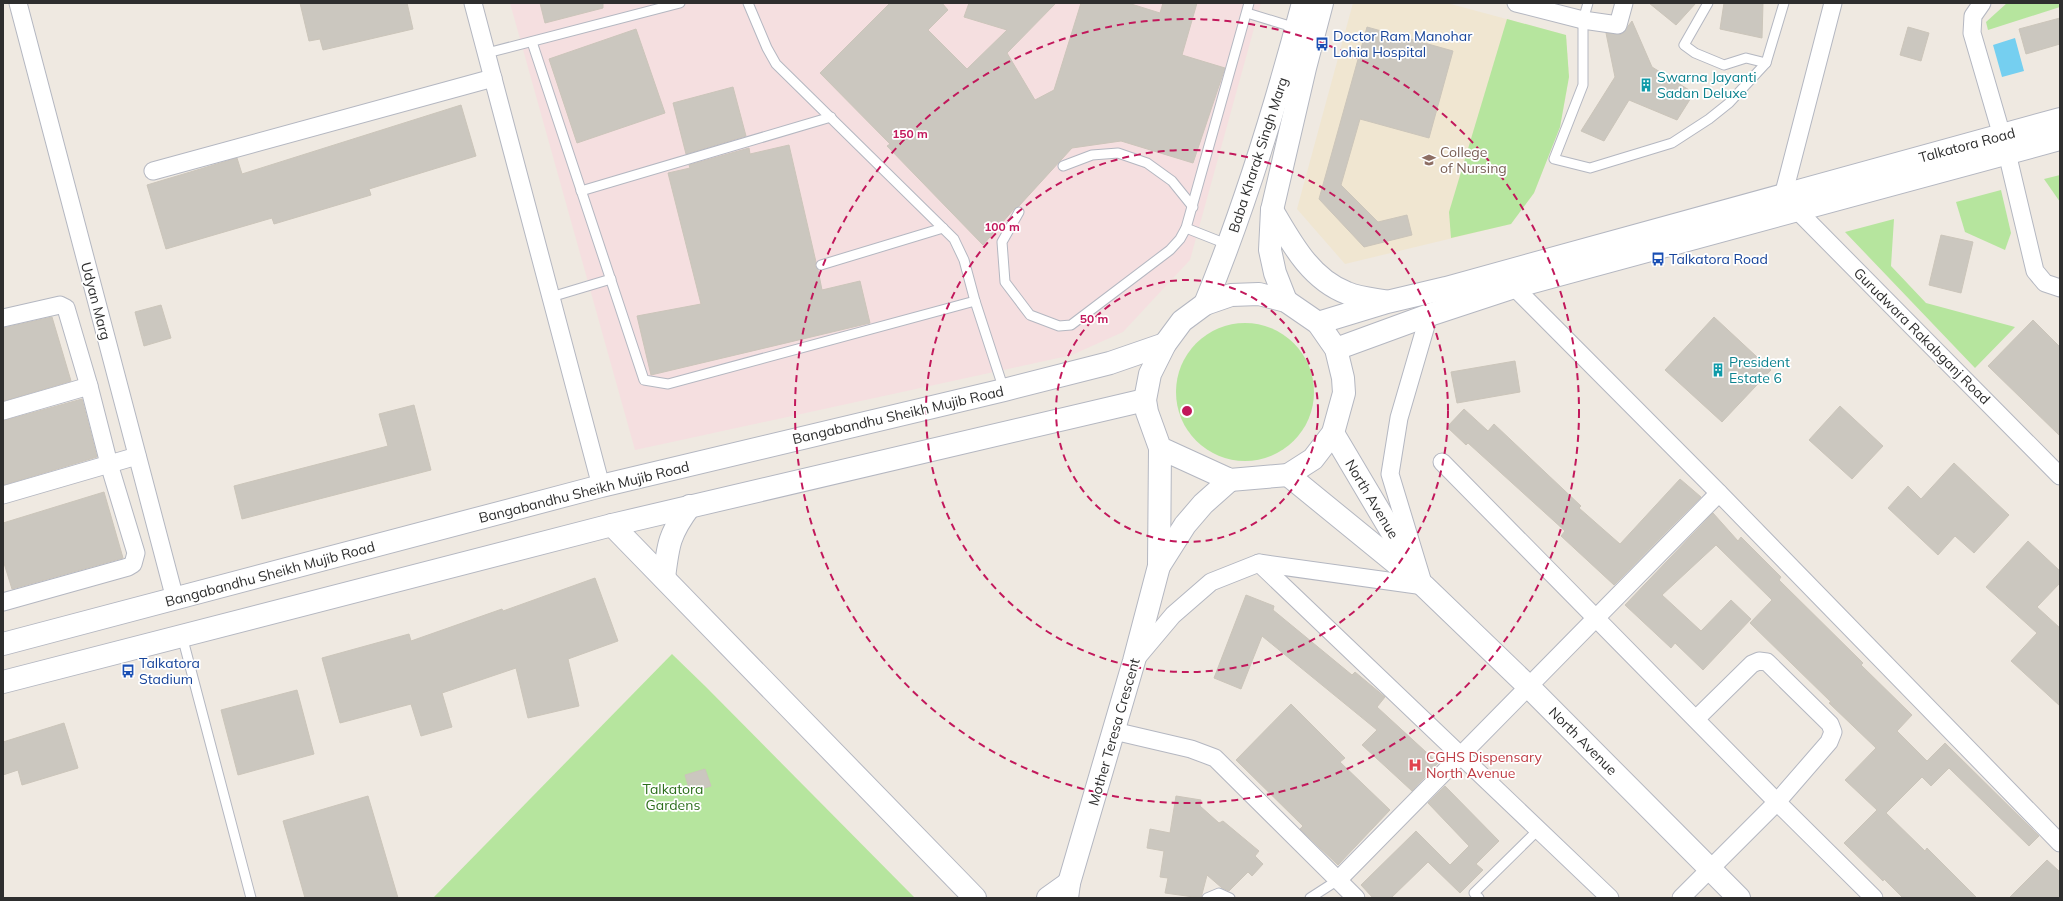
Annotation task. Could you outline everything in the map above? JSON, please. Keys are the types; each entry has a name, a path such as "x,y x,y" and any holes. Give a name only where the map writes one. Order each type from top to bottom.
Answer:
{"main road":[{"name":"Baba Kharak Singh Marg","path":"1205,304 1229,245 1303,3"},
{"name":"Baba Kharak Singh Marg","path":"1286,301 1275,273 1270,250 1272,210 1305,68 1322,3"},
{"name":"Talkatora Road","path":"1318,323 1387,302 1790,203 2004,144 2060,119"},
{"name":"Talkatora Road","path":"2004,144 2060,139"},
{"name":"Talkatora Road","path":"1336,349 1429,315 1790,203"},
{"path":"1272,210 1291,241 1318,276 1348,294 1387,302"},
{"path":"1259,294 1286,301 1318,323 1336,349 1343,378 1344,393 1333,433 1313,459 1288,476 1230,480 1160,448 1147,412 1146,400 1150,374 1165,344 1182,321 1205,304 1231,295 1259,294"},
{"name":"Bangabandhu Sheikh Mujib Road","path":"3,644 601,486 1004,390 1110,363 1165,344"},
{"path":"3,682 612,525 1146,400"},
{"name":"North Avenue","path":"1333,433 1424,586"},
{"name":"Mother Teresa Crescent","path":"1068,891 1134,661 1159,566 1160,448"},
{"name":"North Avenue","path":"1288,476 1424,586 1528,686 1739,898"},
{"name":"Mother Teresa Crescent","path":"1159,566 1185,525 1203,504 1230,480"},
{"path":"664,578 671,536 676,525 690,506"},
{"path":"612,525 975,898"},
{"path":"1048,898 1068,891"}],"street":[{"name":"Udyan Marg","path":"18,3 175,599"},
{"path":"473,3 601,486"},
{"path":"1516,3 1583,20 1618,25 1624,3"},
{"path":"1790,203 1833,3"},
{"path":"1982,3 1973,16 1972,33 2004,144 2035,271 2045,283 2060,288"},
{"path":"153,171 493,78"},
{"name":"Gurudwara Rakabganj Road","path":"1790,203 2060,476"},
{"path":"1514,288 1719,493 2060,843"},
{"path":"3,318 60,305 66,308 89,386 109,464 136,553 133,564 3,602"},
{"path":"1134,661 1173,615 1211,582 1259,563 1424,586 1390,474 1398,418 1429,315"},
{"path":"3,411 89,386"},
{"path":"3,496 137,456"},
{"path":"1442,462 1777,802 1874,898"},
{"path":"1338,880 1719,493"},
{"path":"1259,563 1610,898"},
{"path":"1681,898 1777,802 1829,742 1833,732 1830,724 1766,662 1759,661 1752,664 1696,719"},
{"path":"1114,731 1191,748 1215,758 1356,898"}],"lane":[{"path":"487,53 680,3"},
{"path":"748,3 767,48 776,64 954,239 964,260 975,301 1004,390"},
{"path":"1020,212 1002,242 1005,282 1030,315 1059,326 1071,325 1164,254 1180,239 1186,228 1249,3"},
{"path":"1588,3 1583,20 1582,85 1554,159 1590,168 1672,143 1729,103 1766,63 1784,3"},
{"path":"1708,3 1684,45 1695,53 1724,65 1746,58 1766,63"},
{"path":"1247,12 1296,28"},
{"path":"532,42 644,380 668,384 975,301"},
{"path":"581,192 831,117"},
{"path":"1063,166 1092,155 1118,153 1146,163 1172,181 1193,207"},
{"path":"821,265 943,228"},
{"path":"1186,228 1229,245"},
{"path":"551,297 610,279"},
{"path":"182,636 251,898"},
{"path":"1479,898 1474,893 1538,830"},
{"path":"1310,898 1338,880"},
{"path":"1206,898 1219,893 1230,898"}],"shaded area":[{"path":"510,3 1261,3 1190,260 1123,332 1072,355 635,450"},
{"name":"College of Nursing","path":"1353,3 1447,3 1566,35 1569,77 1560,127 1534,193 1511,224 1345,264 1297,209"}],"green space":[{"path":"2007,3 2060,3 2060,7 1988,30 1986,22"},
{"path":"1507,19 1566,35 1569,77 1560,127 1534,193 1511,224 1451,238 1449,212"},
{"path":"2060,175 2060,202 2044,179"},
{"path":"2001,190 2011,233 2005,250 1965,232 1956,202"},
{"path":"1894,219 1891,266 1926,303 2015,327 1975,368 1845,232"},
{"path":"1245,323 1265,326 1277,331 1294,343 1306,360 1311,372 1314,392 1311,412 1306,424 1294,441 1277,453 1265,458 1245,461 1225,458 1213,453 1196,441 1184,424 1179,412 1176,392 1179,372 1184,360 1196,343 1213,331 1225,326"},
{"name":"Talkatora Gardens","path":"672,654 706,687 915,898 433,898"}],"water":[{"path":"2015,38 2024,71 2002,77 1993,45"}],"building":[{"path":"300,3 407,3 413,29 323,50 320,39 309,41"},
{"path":"540,3 603,3 603,8 545,23"},
{"path":"890,3 942,3 948,10 928,30 967,69 1007,30 964,17 969,3 1056,3 1007,53 1035,100 1054,90 1081,3 1128,3 1160,13 1163,3 1197,3 1182,55 1225,68 1193,163 1121,141 1072,148 1019,206 1014,209 983,245 887,146 890,144 820,73"},
{"path":"1649,3 1696,3 1676,25"},
{"path":"1724,3 1763,3 1762,38 1720,29"},
{"path":"2060,18 2060,44 2026,54 2019,29"},
{"name":"Swarna Jayanti Sadan Deluxe","path":"1632,21 1652,67 1694,93 1677,120 1629,100 1604,141 1581,131 1615,77 1606,33 1622,34"},
{"path":"1367,27 1453,51 1429,138 1360,119 1341,185 1378,222 1407,215 1412,235 1364,247 1319,199"},
{"path":"1908,27 1929,33 1921,61 1900,55"},
{"path":"636,29 665,113 577,143 549,59"},
{"path":"733,87 746,136 686,154 673,103"},
{"path":"461,105 476,156 369,189 371,195 274,224 272,218 166,249 147,185 237,158 242,174"},
{"path":"789,145 816,262 815,266 818,270 822,290 860,281 870,323 651,375 637,316 701,304 668,173 690,168 689,165 749,148 750,154"},
{"path":"1941,235 1973,242 1961,293 1929,285"},
{"path":"161,305 171,338 144,346 135,312"},
{"path":"52,317 71,381 3,401 3,328"},
{"name":"President Estate 6","path":"1714,317 1771,370 1722,422 1665,370"},
{"path":"2033,320 2060,347 2060,436 1988,366"},
{"path":"1515,361 1520,392 1457,403 1451,372"},
{"path":"82,399 97,457 3,485 3,421"},
{"path":"414,405 431,470 242,519 234,486 388,446 379,414"},
{"path":"1840,406 1883,446 1852,479 1809,440"},
{"path":"1464,409 1488,431 1494,424 1581,506 1579,508 1620,544 1680,479 1701,497 1614,585 1561,536 1565,531 1468,443 1466,445 1447,427"},
{"path":"1954,463 2009,515 1974,553 1955,536 1938,555 1888,508 1908,486 1921,499"},
{"path":"104,492 123,558 12,589 3,560 3,523"},
{"path":"1713,513 1738,541 1741,537 1781,577 1779,580 1863,663 1861,665 1912,715 1897,731 1927,761 1945,743 2039,836 2029,846 1949,768 1931,786 1922,777 1886,813 1925,851 1927,848 1977,898 1903,898 1884,879 1883,881 1844,843 1877,810 1845,780 1876,748 1750,623 1772,600 1716,545 1662,595 1701,631 1731,600 1751,619 1703,670 1675,643 1671,648 1625,605"},
{"path":"2028,541 2060,571 2060,583 2037,607 2060,628 2060,706 2011,661 2037,633 1986,587"},
{"path":"595,578 618,641 568,659 579,706 528,718 516,668 442,693 452,727 421,736 411,704 340,723 322,658 409,634 411,641 502,609 503,611"},
{"path":"1246,595 1274,606 1273,610 1352,675 1355,672 1385,697 1377,707 1438,763 1412,791 1362,745 1377,730 1262,636 1241,689 1214,678"},
{"path":"297,690 314,754 238,775 221,710"},
{"path":"1291,704 1345,758 1340,762 1390,810 1338,865 1300,829 1303,826 1236,760"},
{"path":"64,723 78,768 22,785 18,770 3,775 3,742"},
{"path":"705,769 711,786 690,792 685,775"},
{"path":"1445,786 1499,841 1476,864 1483,870 1460,893 1428,862 1391,898 1373,898 1361,885 1416,831 1450,865 1469,846 1428,803"},
{"path":"368,796 398,898 305,898 283,821"},
{"path":"1176,796 1201,800 1200,806 1219,823 1223,821 1259,851 1255,856 1263,864 1252,876 1248,872 1229,891 1222,888 1207,875 1201,898 1165,893 1168,878 1160,877 1164,851 1147,848 1150,829 1170,833"},
{"path":"2047,860 2060,872 2060,898 2009,898"}],"place":[{"name":"Doctor Ram Manohar Lohia Hospital","path":"1322,44"},
{"name":"Swarna Jayanti Sadan Deluxe","path":"1646,85"},
{"name":"College of Nursing","path":"1429,160"},
{"name":"Talkatora Road","path":"1658,259"},
{"name":"President Estate 6","path":"1718,370"},
{"name":"Talkatora Stadium","path":"128,671"},
{"name":"CGHS Dispensary North Avenue","path":"1415,765"}]}
